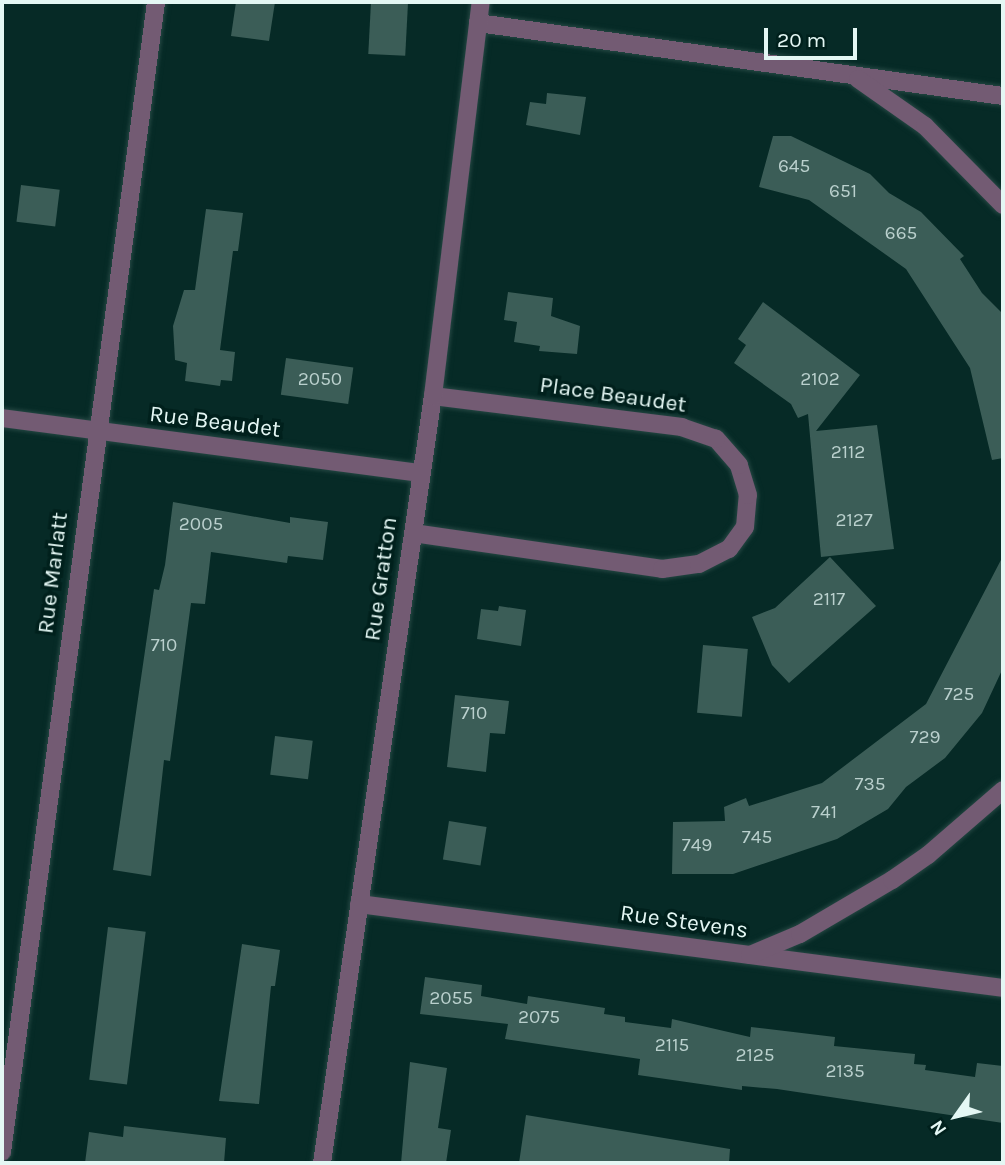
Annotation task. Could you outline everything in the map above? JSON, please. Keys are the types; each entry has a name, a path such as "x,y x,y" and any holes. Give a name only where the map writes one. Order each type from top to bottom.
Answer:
{"street":[{"name":"Rue Marlatt","path":"2,1152 96,432 156,2"},
{"name":"Rue Gratton","path":"323,1163 433,396 481,2"},
{"path":"478,23 1003,96"},
{"path":"854,76 925,126 1003,205"},
{"name":"Place Beaudet","path":"413,533 662,569 699,565 729,549 745,527 748,495 739,465 716,439 682,427 433,396"},
{"name":"Rue Beaudet","path":"2,418 421,473"},
{"path":"750,956 800,934 892,880 964,826 1003,790"},
{"name":"Rue Stevens","path":"359,904 1003,988"}],"building":[{"path":"236,2 275,2 269,41 231,36"},
{"path":"371,2 408,4 405,56 368,54"},
{"path":"547,93 586,97 580,135 526,125 530,102 546,104"},
{"path":"773,136 791,136 870,174 889,193 921,212 964,256 960,259 982,293 1003,314 1003,458 992,460 970,368 906,269 809,200 759,187"},
{"path":"21,185 60,190 55,226 16,222"},
{"path":"206,209 243,213 238,251 233,251 220,350 235,352 232,381 221,380 220,386 185,381 187,363 175,360 173,326 184,290 195,290"},
{"path":"508,292 553,298 551,316 580,326 577,354 539,351 540,346 514,342 517,322 504,320"},
{"path":"763,302 860,375 816,431 877,425 894,549 821,557 808,414 798,418 791,404 734,363 746,345 738,339"},
{"path":"286,358 353,367 348,404 281,395"},
{"path":"173,502 290,523 290,517 328,522 323,560 288,556 287,563 211,552 205,604 191,603 170,761 164,760 151,876 113,870 154,589 159,590 165,565"},
{"path":"1003,556 1003,668 982,713 945,758 906,787 888,809 837,839 733,874 672,874 673,822 725,821 724,807 746,798 749,806 822,783 926,704"},
{"path":"830,557 876,606 789,683 772,665 752,617 775,608"},
{"path":"499,606 526,610 521,646 477,639 481,609 498,611"},
{"path":"703,645 748,649 742,717 697,713"},
{"path":"455,695 509,701 505,734 490,733 486,772 447,767"},
{"path":"275,736 313,741 308,779 270,775"},
{"path":"449,821 487,827 480,865 443,860"},
{"path":"108,927 146,932 127,1084 89,1080"},
{"path":"242,944 280,950 275,986 271,986 259,1104 219,1101"},
{"path":"425,977 482,985 481,996 527,1004 528,996 605,1008 604,1014 625,1017 625,1022 671,1028 672,1019 750,1037 751,1027 835,1037 834,1046 915,1054 914,1064 926,1065 925,1070 975,1077 977,1063 1003,1066 1003,1123 777,1089 742,1086 742,1090 638,1075 640,1059 505,1039 508,1024 420,1014"},
{"path":"410,1062 447,1068 438,1128 451,1130 446,1163 401,1163"},
{"path":"526,1115 730,1149 729,1163 519,1163"},
{"path":"124,1126 226,1138 224,1163 85,1163 89,1132 123,1137"}]}
